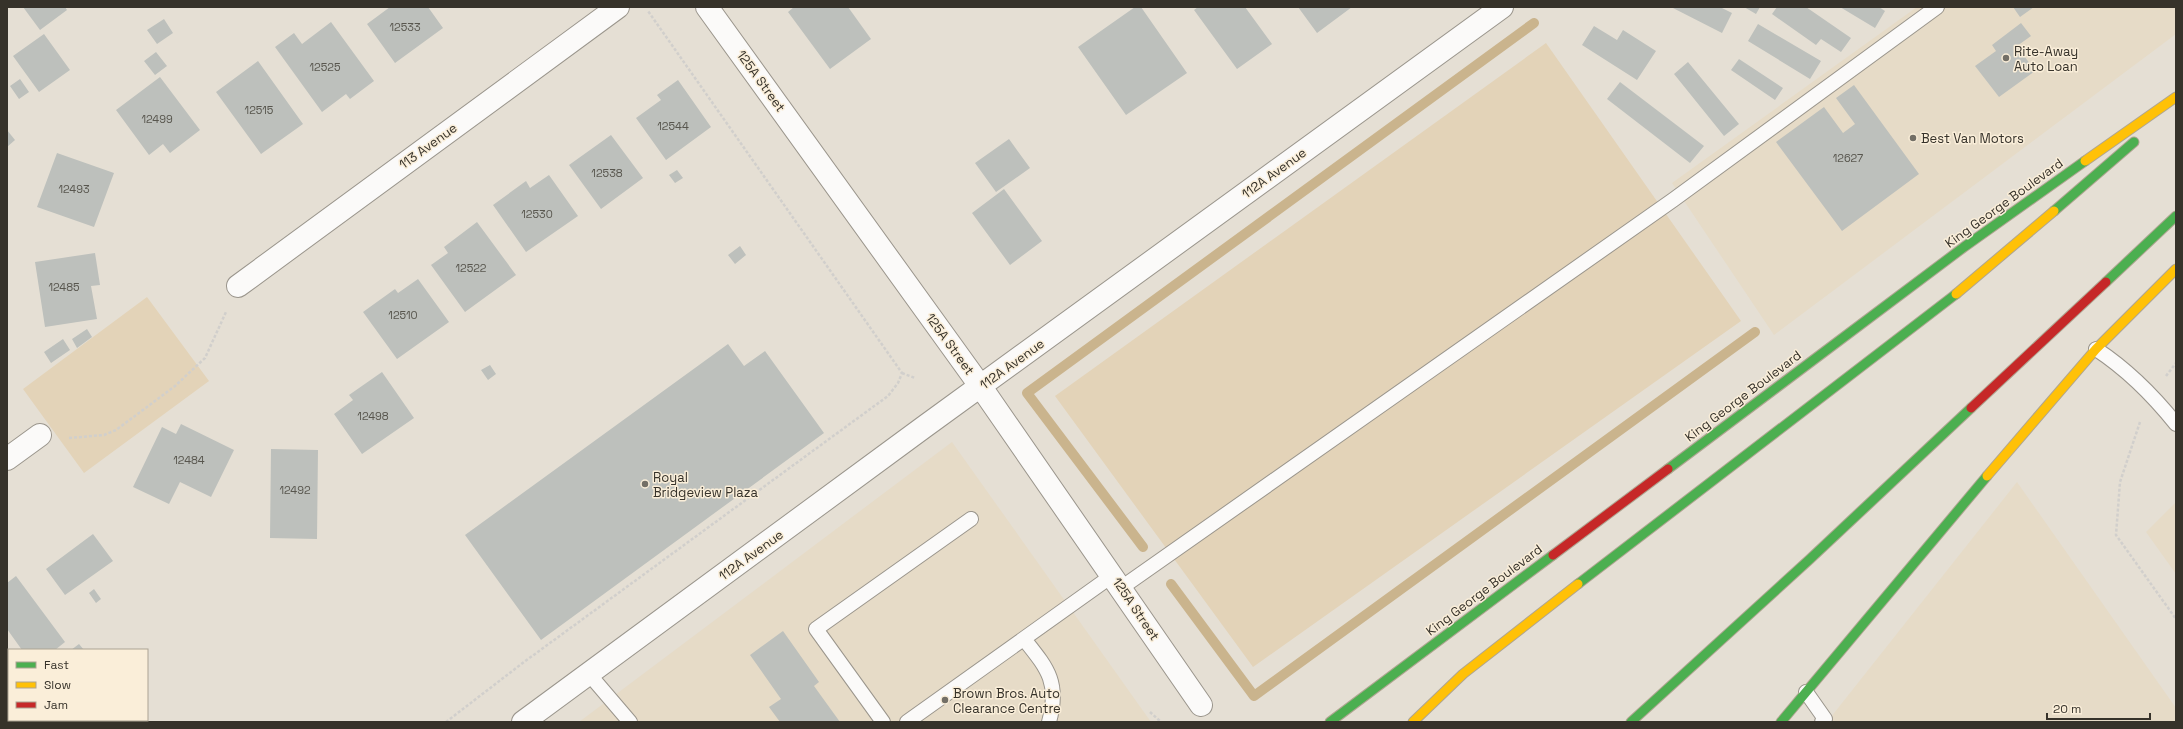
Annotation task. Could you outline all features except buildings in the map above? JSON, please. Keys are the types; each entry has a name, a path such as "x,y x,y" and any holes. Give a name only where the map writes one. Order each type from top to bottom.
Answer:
{"main road":[{"name":"King George Boulevard","path":"1330,722 1964,248 2176,97"},
{"path":"2152,126 2176,105"},
{"path":"1413,722 1463,674 1527,623 1982,274 2141,136"},
{"path":"1631,722 1804,565 2176,216"},
{"path":"1781,722 1996,465 2096,349 2176,269"}],"street":[{"name":"113 Avenue","path":"238,286 618,7"},
{"name":"125A Street","path":"707,7 981,387 1117,581 1201,705"},
{"name":"112A Avenue","path":"523,722 1502,7"},
{"path":"7,458 40,435"}],"lane":[{"path":"907,722 1024,639 1117,581 1673,200 1937,7"},
{"path":"2096,349 2122,366 2148,390 2176,424"},
{"path":"883,722 816,629 971,519"},
{"path":"1024,639 1051,677 1053,699 1049,722"},
{"path":"589,674 630,722"},
{"path":"1806,692 1825,721"}],"path":[{"path":"648,11 902,373 915,378"},
{"path":"40,435 48,439 104,435 116,430 148,407 205,358 238,286"},
{"path":"446,722 524,662 888,396 898,383 902,373"},
{"path":"2137,429 2120,482 2116,536 2176,619"},
{"path":"1150,712 1161,722"}],"shaded area":[{"path":"1917,7 2176,7 2176,34 1774,335 1672,183"},
{"path":"1546,43 1741,321 1253,667 1055,396"},
{"path":"147,297 209,381 84,473 23,389"},
{"path":"952,442 1151,722 579,722"},
{"path":"2017,482 2176,708 2176,722 1827,722"},
{"path":"2176,502 2176,574 2146,532"}],"waterway":[{"path":"1143,547 1027,393 1534,23"},
{"path":"1171,584 1254,696 1755,332"}],"traffic: fast":[{"path":"2054,211 2134,142"},
{"path":"1668,469 1964,247 2085,161"},
{"path":"2106,282 2176,216"},
{"path":"1578,584 1956,294"},
{"path":"1631,722 1810,559 1971,408"},
{"path":"1781,722 1987,476"},
{"path":"1330,722 1553,555"}],"traffic: slow":[{"path":"2085,161 2176,97"},
{"path":"1956,294 2054,211"},
{"path":"1987,476 2096,349 2176,269"},
{"path":"1413,722 1463,674 1578,584"}],"traffic: jam":[{"path":"1971,408 2106,282"},
{"path":"1553,555 1668,469"}],"place":[{"name":"Rite-Away Auto Loan","path":"2006,58"},
{"name":"Best Van Motors","path":"1913,138"},
{"name":"Royal Bridgeview Plaza","path":"645,484"},
{"name":"Brown Bros. Auto Clearance Centre","path":"945,700"}]}
